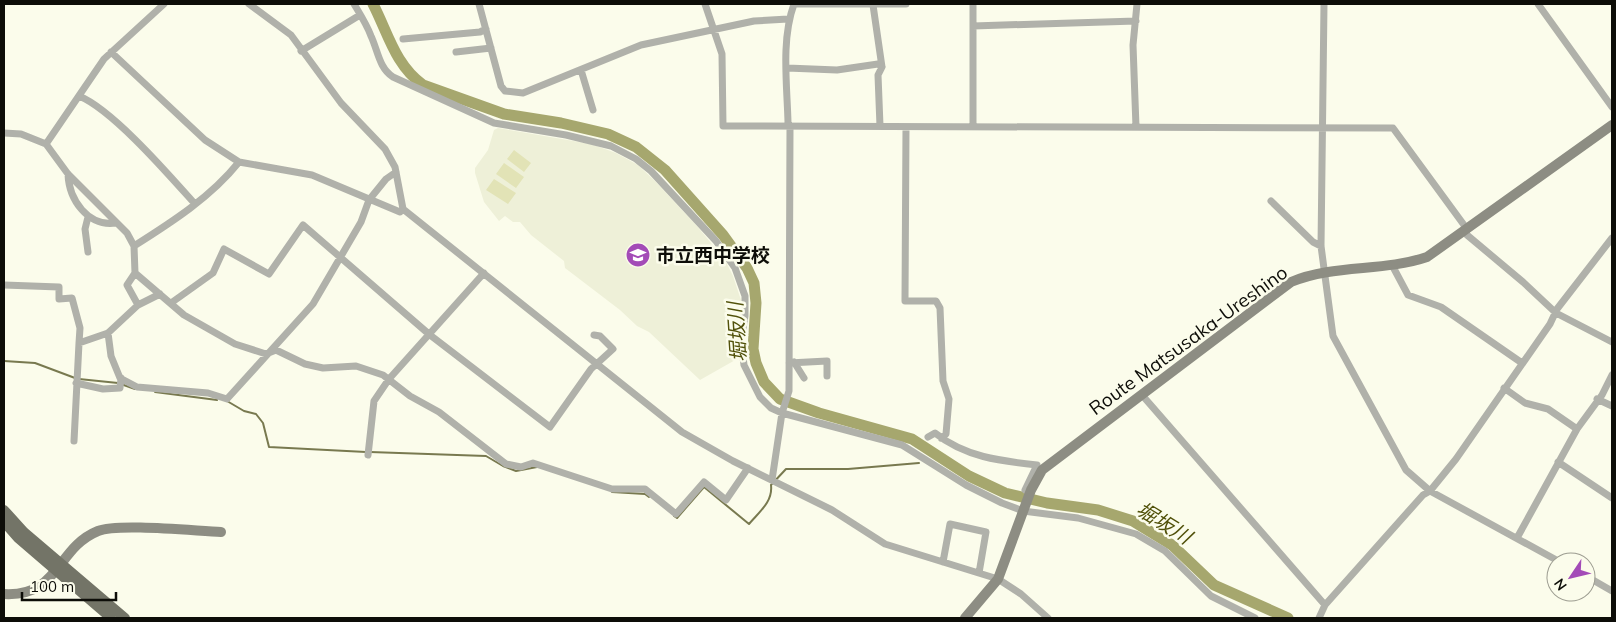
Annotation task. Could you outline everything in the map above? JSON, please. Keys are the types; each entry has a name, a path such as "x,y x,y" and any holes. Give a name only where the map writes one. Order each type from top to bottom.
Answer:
{"main road":[{"name":"Route Matsusaka-Ureshino","path":"965,618 998,579 1031,490 1042,470 1291,282 1324,274 1409,263 1427,257 1612,125"},
{"path":"4,510 58,568 111,618"},
{"path":"4,522 18,538 124,618"},
{"path":"4,594 30,593 41,586 82,541 103,529 221,532"}],"street":[{"path":"46,144 111,52 164,4"},
{"path":"249,4 291,35 341,103 385,149 396,172 403,209 682,432 832,510 886,544 998,579 1021,594 1048,618"},
{"path":"354,4 371,35 387,73 494,123 566,134 611,146 636,159 662,180 716,241 735,268 745,296 745,316 741,341 744,365 760,397 771,408 902,445 913,450 966,485 1023,511 1078,518 1136,534 1165,552 1211,596 1254,618"},
{"path":"479,4 501,86 505,91 523,93 641,45 754,21 788,19"},
{"path":"705,4 722,54 723,126 1393,128 1466,230 1467,235 1524,282 1556,313 1612,342"},
{"path":"774,481 782,411 787,395 792,363 790,127 788,122 787,68 788,19 794,4"},
{"path":"798,4 906,4"},
{"path":"869,4 882,67 878,75 880,126"},
{"path":"973,4 973,126"},
{"path":"1136,127 1133,45 1137,4"},
{"path":"1324,4 1320,246 1333,336 1406,470 1430,491 1546,554"},
{"path":"1538,4 1612,107"},
{"path":"301,51 360,15"},
{"path":"973,26 1136,21"},
{"path":"404,39 480,32 486,29"},
{"path":"456,52 491,48"},
{"path":"111,52 205,140 239,162 312,175 400,212 403,209"},
{"path":"787,68 837,70 878,64 882,67"},
{"path":"581,70 593,110"},
{"path":"79,96 107,115 151,157 195,204"},
{"path":"906,127 905,301 936,302 940,308 943,381 949,399 946,434 941,438"},
{"path":"4,133 20,134 46,144 68,174 127,233 134,246 135,273 127,285 138,305"},
{"path":"134,246 226,180 239,162"},
{"path":"76,383 103,389 121,382 137,386 208,393 227,399 313,304 361,222 369,200 386,179 396,172"},
{"path":"68,174 76,204 88,217 108,224 116,223"},
{"path":"1271,201 1313,242 1320,246"},
{"path":"88,217 85,229 88,252"},
{"path":"171,303 213,273 224,249 269,274 302,225 430,335 550,427 591,368 613,349 600,336 594,335"},
{"path":"1319,618 1325,605 1423,495 1430,491 1456,459 1556,313 1557,308 1612,238"},
{"path":"1392,265 1408,295 1441,307 1522,363"},
{"path":"135,273 184,315 235,344 266,354 276,350 305,364 323,368 356,366 389,379 410,396 439,412 506,464 521,467 533,462 612,489 645,489 676,514 704,482 726,500 748,468"},
{"path":"369,452 374,401 389,379 484,273"},
{"path":"4,285 59,288 59,298 72,298 80,328 74,441"},
{"path":"79,343 108,333 138,305 160,294"},
{"path":"108,333 114,366 121,382"},
{"path":"792,363 827,361 828,376"},
{"path":"792,363 804,378"},
{"path":"1517,538 1576,429 1597,399 1602,395 1612,375"},
{"path":"1504,388 1525,403 1548,409 1576,429"},
{"path":"1142,395 1325,605"},
{"path":"1597,399 1612,406"},
{"path":"928,437 935,433 950,445 990,459 1037,465 1025,490 1031,490"},
{"path":"1558,462 1612,498"},
{"path":"943,562 950,524 986,532 979,573"},
{"path":"1596,581 1612,590"}],"shaded area":[{"name":"市立西中学校","path":"498,128 591,144 616,153 638,165 655,181 697,226 725,260 733,276 741,300 736,338 737,359 700,380 649,332 637,326 620,310 565,268 564,261 531,235 520,222 513,222 505,216 499,221 484,202 475,173 475,168 488,150 494,130"}],"green space":[{"path":"514,150 531,163 524,172 507,159"},
{"path":"504,163 524,177 516,188 496,174"},
{"path":"494,179 516,193 508,204 486,190"}],"waterway":[{"name":"堀坂川","path":"373,4 393,48 405,68 423,85 504,114 561,123 608,134 636,147 665,170 723,235 747,268 754,283 756,303 753,349 756,363 764,382 780,399 819,413 912,439 969,476 1005,493 1047,503 1098,510 1133,521 1172,545 1214,585 1288,618"},
{"path":"4,361 35,363 75,378"},
{"path":"79,379 118,383 135,389"},
{"path":"155,392 217,400"},
{"path":"227,401 244,411 256,414 263,423 269,447 366,452"},
{"path":"370,452 486,456 516,471 537,467"},
{"path":"674,516 677,518 704,487 749,524 768,502 771,485 786,469 848,469 919,463"},
{"path":"612,492 645,494 649,497"}],"place":[{"name":"市立西中学校","path":"638,255"}]}
